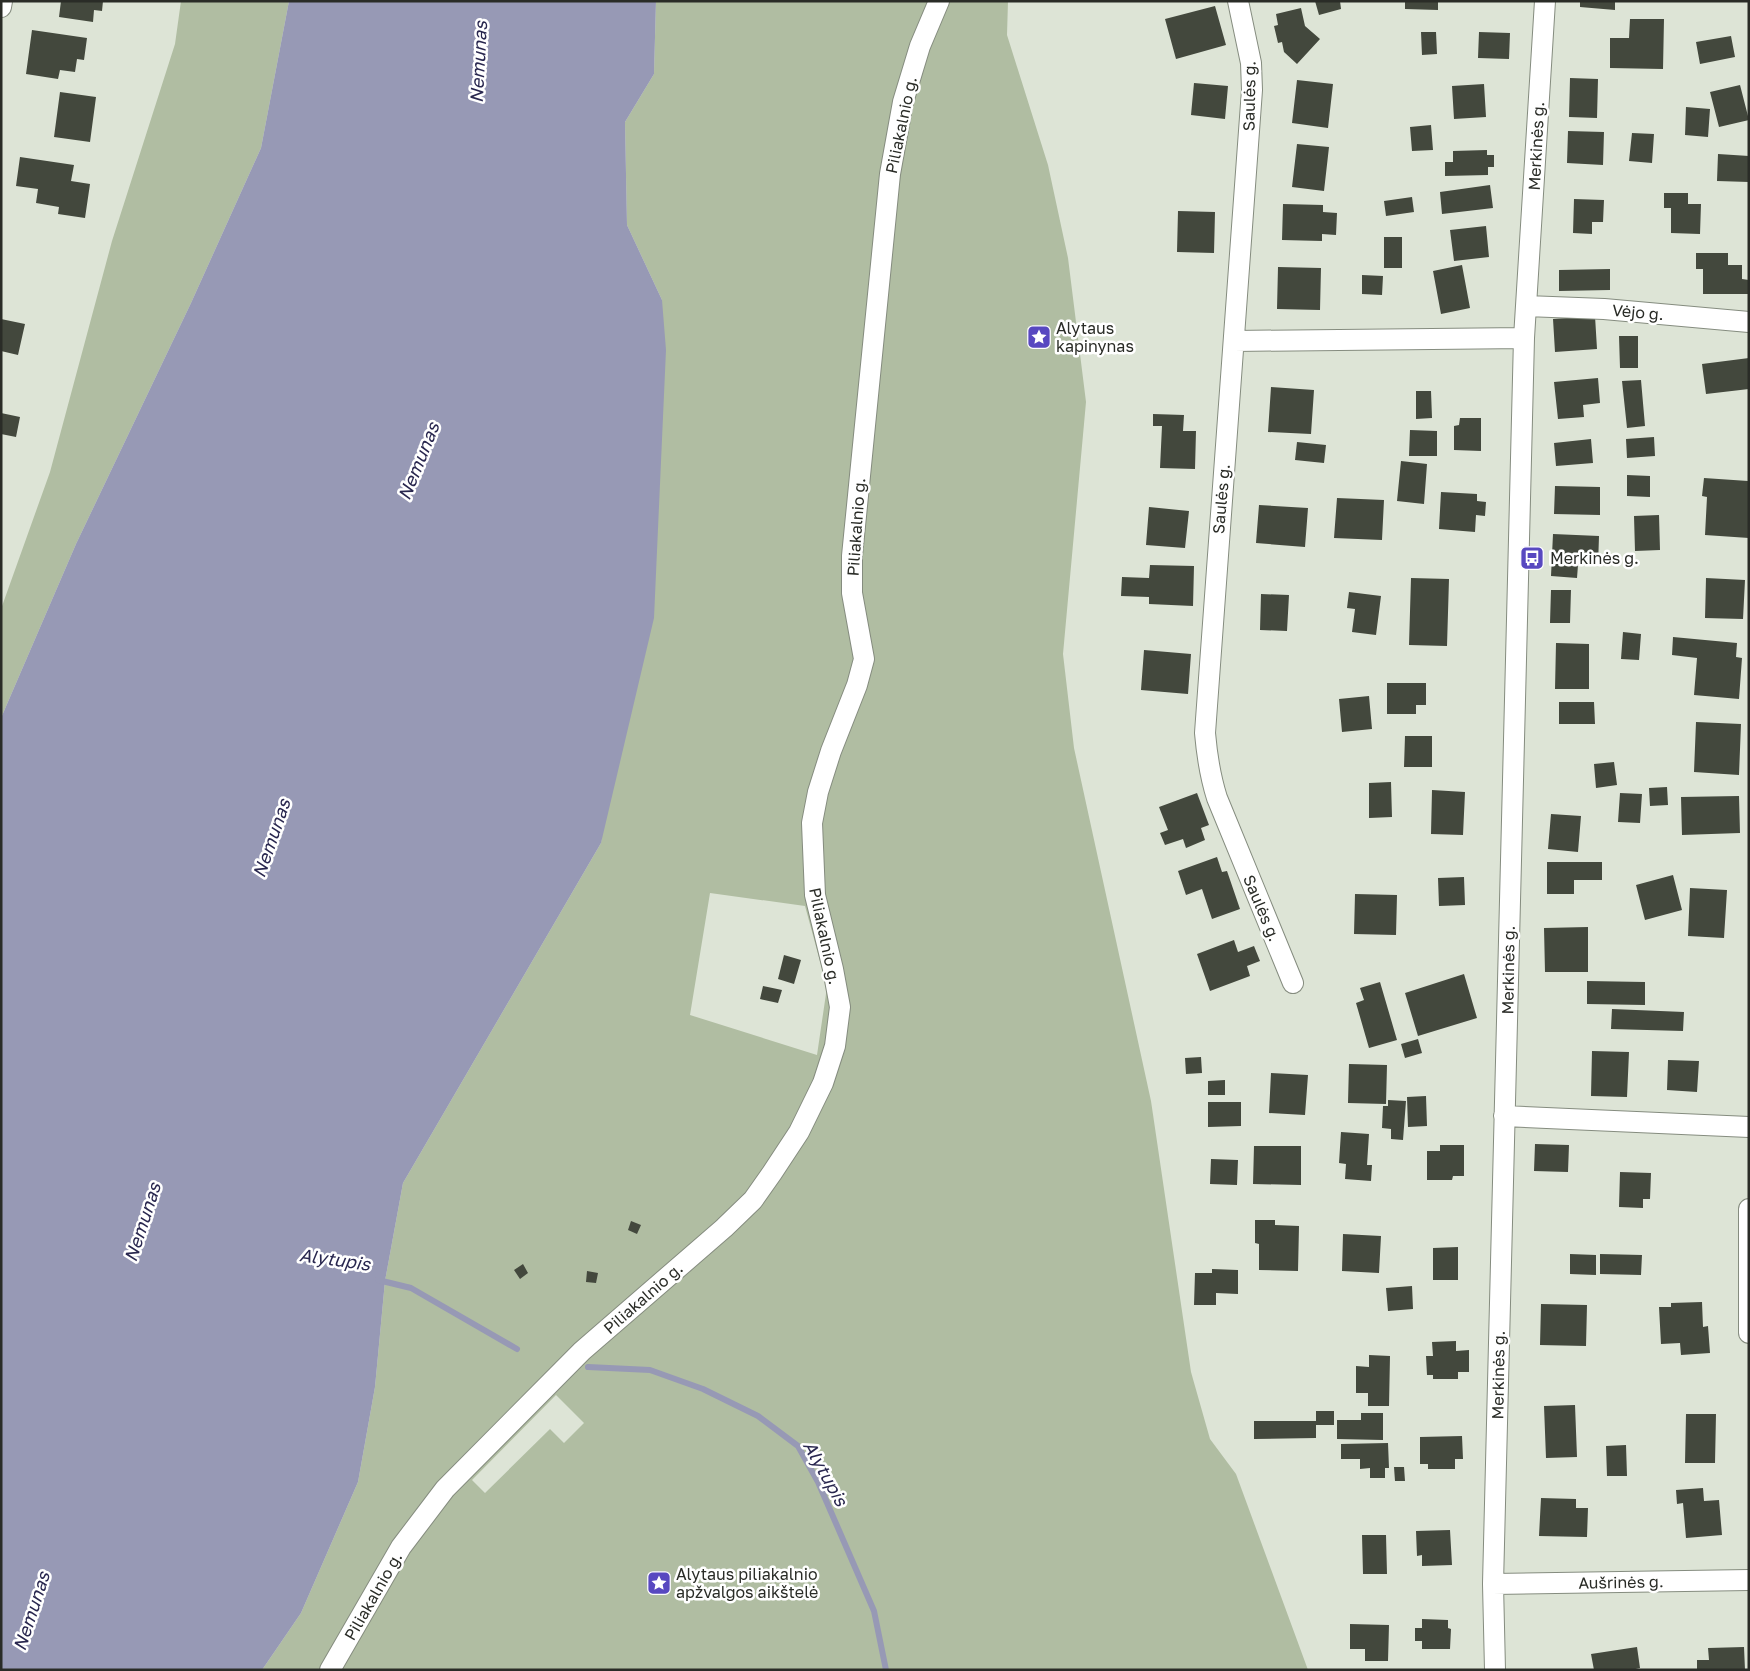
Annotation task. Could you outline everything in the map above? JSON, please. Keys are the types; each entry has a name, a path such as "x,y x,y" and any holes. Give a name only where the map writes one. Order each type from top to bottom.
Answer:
{"street":[{"path":"1,7 2,1"},
{"name":"Piliakalnio g.","path":"330,1670 401,1548 445,1489 582,1351 724,1228 753,1200 798,1132 823,1084 835,1046 840,1007 815,895 812,823 818,792 831,751 857,685 864,659 852,593 852,556 890,174 903,102 920,46 939,1"},
{"name":"Saulės g.","path":"1238,1 1251,63 1252,90 1205,733 1210,777 1217,798 1293,983"},
{"name":"Merkinės g.","path":"1495,1670 1494,1584 1504,1116 1524,338 1545,1"},
{"name":"Vėjo g.","path":"1526,306 1604,309 1749,322"},
{"path":"1234,341 1524,338"},
{"path":"1504,1116 1749,1127"},
{"path":"1749,1209 1749,1333"},
{"name":"Aušrinės g.","path":"1494,1584 1749,1580"}],"green space":[{"path":"181,1 289,1 261,148 191,303 76,544 1,718 1,609 50,472 112,241 175,44"},
{"path":"656,1 1008,1 1007,35 1048,165 1068,258 1086,402 1063,654 1074,748 1151,1101 1191,1372 1210,1439 1236,1474 1308,1670 262,1670 301,1613 358,1482 375,1387 385,1281 403,1183 601,843 662,300 627,225 625,122 654,74","holes":["710,893 805,906 827,987 817,1055 690,1015","556,1395 584,1423 564,1443 550,1429 485,1493 472,1480"]}],"water":[{"name":"Nemunas","path":"289,1 656,1 654,74 625,122 627,225 662,300 666,350 654,618 601,843 403,1183 385,1281 375,1387 358,1482 301,1613 262,1670 1,1670 1,718 76,544 191,303 261,148"}],"building":[{"path":"61,1 103,1 102,11 94,10 93,22 59,17"},
{"path":"1315,1 1340,1 1341,9 1319,15"},
{"path":"1405,1 1438,1 1438,10 1405,9"},
{"path":"1580,1 1615,1 1615,10 1580,7"},
{"path":"1215,6 1226,45 1176,59 1165,19"},
{"path":"1301,8 1305,26 1320,39 1297,64 1284,52 1282,42 1278,43 1274,26 1278,25 1276,14"},
{"path":"1630,19 1664,19 1663,69 1610,68 1610,38 1629,38"},
{"path":"32,30 87,38 84,60 77,59 75,72 60,70 58,79 26,74"},
{"path":"1421,32 1436,32 1437,54 1422,55"},
{"path":"1479,32 1510,33 1509,59 1478,58"},
{"path":"1731,36 1735,57 1700,64 1696,42"},
{"path":"1570,78 1598,79 1597,118 1569,117"},
{"path":"1297,80 1333,84 1328,128 1292,123"},
{"path":"1194,83 1228,86 1225,119 1191,115"},
{"path":"1484,84 1486,117 1454,119 1452,86"},
{"path":"1740,85 1749,120 1719,127 1710,92"},
{"path":"60,92 96,97 90,142 54,137"},
{"path":"1686,107 1710,109 1708,137 1685,135"},
{"path":"1431,125 1433,150 1412,151 1410,127"},
{"path":"1568,131 1604,132 1603,165 1567,163"},
{"path":"1632,133 1654,134 1652,163 1629,161"},
{"path":"1297,144 1329,147 1324,191 1292,187"},
{"path":"1487,150 1487,155 1494,155 1494,167 1488,167 1488,175 1445,176 1445,162 1453,162 1453,151"},
{"path":"1718,154 1749,156 1749,182 1717,181"},
{"path":"20,157 74,165 71,181 90,184 85,218 58,214 59,207 36,203 38,189 16,186"},
{"path":"1490,185 1493,208 1442,214 1440,192"},
{"path":"1664,193 1688,193 1688,204 1701,204 1700,234 1671,233 1671,208 1664,208"},
{"path":"1412,197 1414,212 1386,216 1384,201"},
{"path":"1574,199 1604,200 1603,222 1592,222 1592,234 1573,233"},
{"path":"1283,204 1323,205 1323,212 1337,213 1336,235 1322,234 1322,241 1282,240"},
{"path":"1178,211 1215,212 1214,253 1177,252"},
{"path":"1486,226 1489,257 1454,261 1450,230"},
{"path":"1384,237 1402,237 1402,268 1384,268"},
{"path":"1696,253 1728,253 1728,265 1742,265 1742,279 1749,280 1749,294 1703,294 1703,269 1696,269"},
{"path":"1462,265 1470,308 1441,314 1433,271"},
{"path":"1278,267 1321,268 1320,310 1277,309"},
{"path":"1610,269 1610,290 1559,291 1559,270"},
{"path":"1362,275 1383,276 1382,295 1362,294"},
{"path":"1595,316 1597,349 1555,352 1553,319"},
{"path":"1,319 25,324 18,355 1,351"},
{"path":"1619,336 1638,336 1638,368 1620,368"},
{"path":"1749,358 1749,389 1706,394 1702,364"},
{"path":"1598,378 1600,403 1583,405 1584,417 1558,419 1554,382"},
{"path":"1641,380 1645,426 1627,428 1622,381"},
{"path":"1271,387 1314,390 1311,434 1268,432"},
{"path":"1416,391 1431,391 1432,418 1416,419"},
{"path":"1,413 20,417 16,437 1,434"},
{"path":"1153,414 1184,415 1183,431 1196,431 1195,469 1160,468 1162,426 1153,426"},
{"path":"1460,418 1481,418 1481,451 1454,450 1454,426 1459,425"},
{"path":"1410,430 1437,431 1437,456 1409,456"},
{"path":"1654,437 1655,456 1627,458 1626,439"},
{"path":"1591,439 1593,463 1556,466 1554,443"},
{"path":"1297,442 1326,445 1324,463 1295,460"},
{"path":"1401,461 1427,464 1424,504 1397,501"},
{"path":"1627,475 1650,476 1650,497 1627,496"},
{"path":"1704,478 1748,481 1749,538 1705,535 1707,497 1702,496"},
{"path":"1555,486 1600,487 1600,515 1554,514"},
{"path":"1441,492 1477,494 1477,501 1486,502 1485,516 1476,515 1475,532 1439,529"},
{"path":"1337,498 1384,500 1382,540 1334,538"},
{"path":"1259,505 1308,508 1305,547 1256,543"},
{"path":"1149,507 1189,511 1185,548 1146,545"},
{"path":"1659,515 1660,550 1635,551 1634,516"},
{"path":"1553,534 1599,536 1598,566 1578,565 1577,578 1551,576"},
{"path":"1150,565 1194,566 1193,606 1149,604 1149,597 1121,596 1122,577 1149,578"},
{"path":"1411,578 1449,579 1447,646 1409,645"},
{"path":"1706,578 1745,580 1743,619 1705,618"},
{"path":"1551,590 1571,590 1570,623 1550,623"},
{"path":"1349,592 1381,596 1376,635 1352,632 1355,609 1347,608"},
{"path":"1261,594 1289,595 1287,631 1260,630"},
{"path":"1623,632 1641,634 1639,660 1621,659"},
{"path":"1673,637 1737,643 1736,657 1742,658 1739,699 1694,695 1697,658 1672,655"},
{"path":"1556,643 1589,644 1589,689 1555,689"},
{"path":"1144,650 1191,654 1188,694 1141,690"},
{"path":"1387,683 1426,683 1426,705 1416,705 1416,714 1387,714"},
{"path":"1369,696 1372,729 1342,732 1339,699"},
{"path":"1559,702 1594,702 1595,724 1559,724"},
{"path":"1696,722 1741,724 1739,775 1694,772"},
{"path":"1405,736 1432,736 1432,767 1404,767"},
{"path":"1614,762 1617,785 1596,788 1594,764"},
{"path":"1391,782 1392,817 1369,818 1369,783"},
{"path":"1667,787 1668,805 1650,806 1649,788"},
{"path":"1432,790 1465,792 1463,835 1431,834"},
{"path":"1197,793 1209,825 1201,828 1205,840 1186,848 1183,839 1165,845 1160,833 1168,830 1159,807"},
{"path":"1620,793 1642,794 1640,823 1618,822"},
{"path":"1739,796 1740,833 1682,835 1681,797"},
{"path":"1551,814 1581,816 1578,852 1548,849"},
{"path":"1217,857 1222,872 1227,871 1240,909 1212,919 1202,889 1186,895 1178,871"},
{"path":"1547,862 1602,862 1602,880 1574,880 1574,894 1547,894"},
{"path":"1673,875 1682,910 1645,920 1636,885"},
{"path":"1464,877 1465,905 1439,906 1438,878"},
{"path":"1690,888 1727,890 1724,938 1688,936"},
{"path":"1355,894 1397,895 1396,935 1354,934"},
{"path":"1588,927 1588,972 1545,972 1544,928"},
{"path":"1234,940 1238,952 1254,946 1260,961 1247,966 1250,976 1210,991 1197,954"},
{"path":"784,955 801,960 794,984 778,979"},
{"path":"1464,974 1477,1018 1418,1036 1405,993"},
{"path":"1587,981 1645,982 1645,1005 1587,1004"},
{"path":"1380,982 1397,1040 1369,1048 1356,1003 1364,1000 1360,988"},
{"path":"763,986 782,990 778,1003 760,999"},
{"path":"1612,1009 1684,1012 1683,1031 1611,1029"},
{"path":"1418,1039 1422,1053 1405,1058 1401,1044"},
{"path":"1592,1051 1629,1052 1627,1097 1591,1096"},
{"path":"1201,1057 1202,1073 1186,1074 1185,1058"},
{"path":"1668,1060 1699,1061 1697,1092 1667,1090"},
{"path":"1349,1064 1387,1065 1386,1104 1348,1103"},
{"path":"1271,1073 1308,1075 1305,1115 1269,1113"},
{"path":"1225,1080 1225,1095 1208,1095 1208,1081"},
{"path":"1426,1096 1427,1126 1408,1127 1407,1097"},
{"path":"1388,1100 1406,1101 1403,1140 1391,1139 1391,1129 1382,1128 1383,1106 1388,1106"},
{"path":"1208,1102 1241,1102 1241,1126 1208,1127"},
{"path":"1341,1132 1369,1134 1367,1165 1372,1165 1371,1181 1345,1179 1346,1164 1339,1163"},
{"path":"1535,1144 1569,1145 1568,1172 1534,1171"},
{"path":"1440,1145 1464,1145 1464,1176 1453,1176 1452,1180 1427,1180 1427,1151 1440,1151"},
{"path":"1254,1146 1301,1146 1301,1185 1253,1184"},
{"path":"1211,1159 1238,1160 1237,1185 1210,1184"},
{"path":"1620,1172 1651,1173 1650,1199 1643,1199 1643,1208 1619,1207"},
{"path":"1255,1220 1275,1220 1275,1225 1299,1226 1298,1271 1259,1270 1259,1244 1255,1243"},
{"path":"631,1221 641,1225 637,1234 628,1230"},
{"path":"1343,1234 1381,1236 1379,1273 1342,1271"},
{"path":"1458,1247 1458,1280 1433,1280 1433,1248"},
{"path":"1570,1254 1596,1255 1596,1275 1570,1274"},
{"path":"1600,1254 1642,1255 1641,1275 1600,1274"},
{"path":"523,1264 528,1273 520,1279 514,1270"},
{"path":"1212,1269 1238,1270 1238,1294 1216,1293 1216,1305 1194,1305 1195,1273 1212,1273"},
{"path":"587,1271 598,1273 596,1283 586,1282"},
{"path":"1412,1286 1413,1309 1388,1311 1386,1288"},
{"path":"1702,1302 1703,1327 1708,1326 1710,1353 1681,1355 1680,1343 1661,1344 1659,1307 1671,1307 1671,1303"},
{"path":"1541,1304 1587,1305 1586,1346 1540,1345"},
{"path":"1456,1341 1456,1351 1469,1350 1469,1372 1458,1372 1458,1379 1433,1379 1433,1375 1427,1375 1426,1356 1433,1356 1432,1342"},
{"path":"1369,1355 1390,1356 1389,1406 1368,1406 1368,1393 1356,1393 1356,1366 1369,1367"},
{"path":"1575,1405 1577,1457 1546,1458 1544,1406"},
{"path":"1316,1411 1334,1411 1334,1425 1316,1425 1316,1438 1254,1439 1254,1421 1316,1421"},
{"path":"1361,1413 1383,1413 1383,1440 1337,1439 1337,1420 1361,1420"},
{"path":"1686,1414 1716,1414 1715,1463 1685,1463"},
{"path":"1462,1436 1463,1459 1455,1459 1455,1469 1428,1469 1428,1464 1420,1464 1420,1437"},
{"path":"1388,1443 1389,1468 1385,1468 1385,1478 1370,1478 1370,1468 1360,1469 1360,1459 1341,1459 1341,1444"},
{"path":"1626,1445 1627,1476 1607,1476 1606,1446"},
{"path":"1394,1467 1404,1467 1405,1481 1395,1481"},
{"path":"1703,1488 1704,1501 1719,1500 1722,1535 1686,1538 1683,1503 1677,1504 1676,1490"},
{"path":"1541,1498 1576,1499 1576,1508 1588,1508 1587,1537 1539,1536"},
{"path":"1450,1530 1452,1565 1422,1566 1422,1555 1417,1556 1416,1531"},
{"path":"1362,1535 1386,1535 1387,1574 1363,1574"},
{"path":"1422,1619 1448,1620 1448,1628 1451,1629 1450,1649 1422,1649 1422,1641 1415,1641 1415,1628 1422,1628"},
{"path":"1350,1624 1389,1625 1388,1661 1365,1661 1365,1649 1350,1649"},
{"path":"1637,1647 1640,1668 1631,1670 1594,1670 1591,1654"},
{"path":"1744,1647 1745,1670 1697,1670 1697,1660 1709,1660 1708,1648"}],"waterway":[{"name":"Alytupis","path":"378,1280 411,1288 517,1349"},
{"name":"Alytupis","path":"588,1367 650,1370 703,1389 758,1416 798,1446 818,1482 874,1611 886,1670"}],"place":[{"name":"Alytaus kapinynas","path":"1039,337"},
{"name":"Merkinės g.","path":"1532,558"},
{"name":"Alytaus piliakalnio apžvalgos aikštelė","path":"659,1583"}]}
